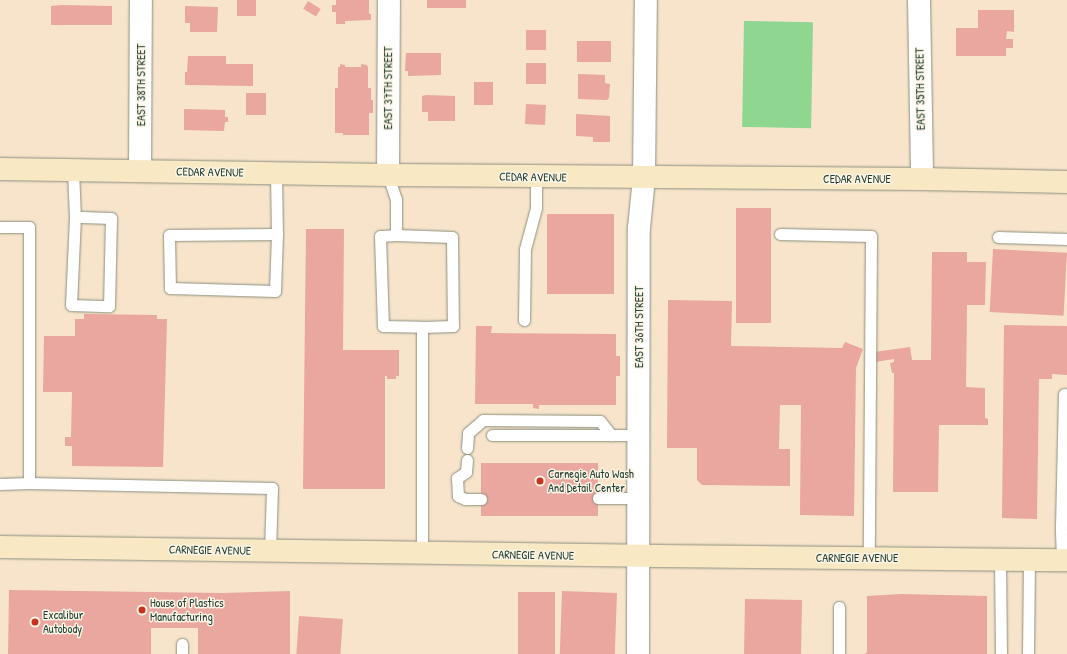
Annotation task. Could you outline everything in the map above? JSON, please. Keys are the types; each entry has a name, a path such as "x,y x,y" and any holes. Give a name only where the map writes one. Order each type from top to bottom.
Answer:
{"street":[{"name":"EAST 38TH STREET","path":"140,171 141,0"},
{"name":"EAST 37TH STREET","path":"388,0 388,175"},
{"name":"EAST 36TH STREET","path":"638,654 640,228 644,178 646,0"},
{"name":"EAST 35TH STREET","path":"919,0 922,179"},
{"name":"CEDAR AVENUE","path":"0,169 536,177 922,179 1067,182"},
{"name":"CARNEGIE AVENUE","path":"0,547 638,556 1065,560"}],"lane":[{"path":"73,170 75,217 71,305 109,306 111,218 75,217"},
{"path":"276,173 277,234 276,291 170,288 169,235 277,234"},
{"path":"388,175 396,200 396,235"},
{"path":"524,320 525,249 536,208 536,177"},
{"path":"0,227 29,227 30,483"},
{"path":"780,234 871,236 869,558"},
{"path":"396,235 452,237 453,326 422,327 383,326 380,236 396,235"},
{"path":"998,237 1067,239"},
{"path":"422,327 422,553"},
{"path":"1064,394 1061,526 1065,560"},
{"path":"467,448 468,433 483,420 600,420 611,435"},
{"path":"492,436 638,435"},
{"path":"466,460 466,472 457,478 458,496 466,499 482,499"},
{"path":"0,484 30,483 272,488 270,551"},
{"path":"598,498 638,498"},
{"path":"1000,559 1001,654"},
{"path":"1028,654 1029,560"},
{"path":"839,607 839,654"}],"green space":[{"path":"744,21 813,22 811,128 742,127"}],"building":[{"path":"237,0 256,0 256,16 237,16"},
{"path":"336,0 369,0 369,14 371,14 371,20 345,21 345,24 336,24 336,12 332,12 332,5 336,5"},
{"path":"427,0 466,0 466,8 427,8"},
{"path":"308,1 321,9 316,17 303,9"},
{"path":"51,6 112,6 112,25 51,25"},
{"path":"185,6 218,7 217,32 190,32 190,23 185,23"},
{"path":"978,10 1014,10 1014,32 1007,31 1006,39 1013,39 1013,48 1006,48 1006,56 956,56 956,28 978,28"},
{"path":"526,30 546,30 546,50 526,50"},
{"path":"577,41 611,41 611,62 577,62"},
{"path":"406,53 441,53 441,75 408,76 408,71 405,71"},
{"path":"188,56 226,56 226,64 253,64 253,86 185,85 185,72 187,72"},
{"path":"526,63 546,63 546,84 526,84"},
{"path":"340,64 345,65 345,67 361,67 361,64 367,65 368,67 368,88 371,88 371,100 373,100 373,113 369,113 369,135 343,135 343,133 335,133 335,88 338,88 338,67 340,67"},
{"path":"578,74 605,75 605,83 610,84 609,98 607,100 578,99"},
{"path":"474,82 493,82 493,105 474,105"},
{"path":"246,93 266,93 266,115 246,115"},
{"path":"422,96 455,96 455,121 428,121 428,112 422,112"},
{"path":"526,104 546,105 545,125 525,124"},
{"path":"184,109 225,110 225,117 228,117 228,122 225,122 224,131 184,130"},
{"path":"576,114 610,116 610,142 593,142 593,137 576,136"},
{"path":"736,208 771,208 771,323 736,323"},
{"path":"547,214 614,214 614,294 547,294"},
{"path":"306,229 344,229 343,350 399,350 399,376 396,376 396,379 387,379 387,376 385,376 385,489 303,489"},
{"path":"993,249 1067,253 1064,316 990,312"},
{"path":"932,252 967,252 967,262 986,262 985,305 967,305 966,387 985,388 985,418 988,419 988,425 939,425 938,492 893,492 894,373 892,373 890,363 894,362 894,359 875,362 874,352 910,347 912,360 931,360"},
{"path":"668,300 732,301 731,346 842,348 845,342 863,349 856,368 854,516 800,515 801,405 780,405 779,449 790,449 790,486 702,485 697,480 697,448 667,448"},
{"path":"84,314 157,315 157,319 167,319 163,467 72,466 72,446 65,446 65,437 71,437 72,392 43,392 44,336 75,336 75,319 84,319"},
{"path":"1004,325 1067,326 1067,375 1052,374 1052,379 1039,379 1037,519 1002,518"},
{"path":"476,326 492,326 491,333 616,334 616,356 620,356 620,376 616,376 616,405 539,405 539,409 533,408 533,404 475,404"},
{"name":"Carnegie Auto Wash And Detail Center","path":"481,463 598,463 598,516 481,516"},
{"path":"9,590 223,593 290,591 290,654 198,654 198,628 151,628 151,654 8,654"},
{"path":"562,591 617,593 615,654 560,654"},
{"path":"518,592 555,592 555,654 518,654"},
{"path":"901,594 987,596 987,654 865,654 867,652 867,596"},
{"path":"745,599 802,600 801,654 744,654"},
{"path":"299,616 343,619 340,654 296,654"}],"place":[{"name":"Carnegie Auto Wash And Detail Center","path":"540,481"},
{"name":"House of Plastics Manufacturing","path":"142,610"},
{"name":"Excalibur Autobody","path":"35,622"}]}
